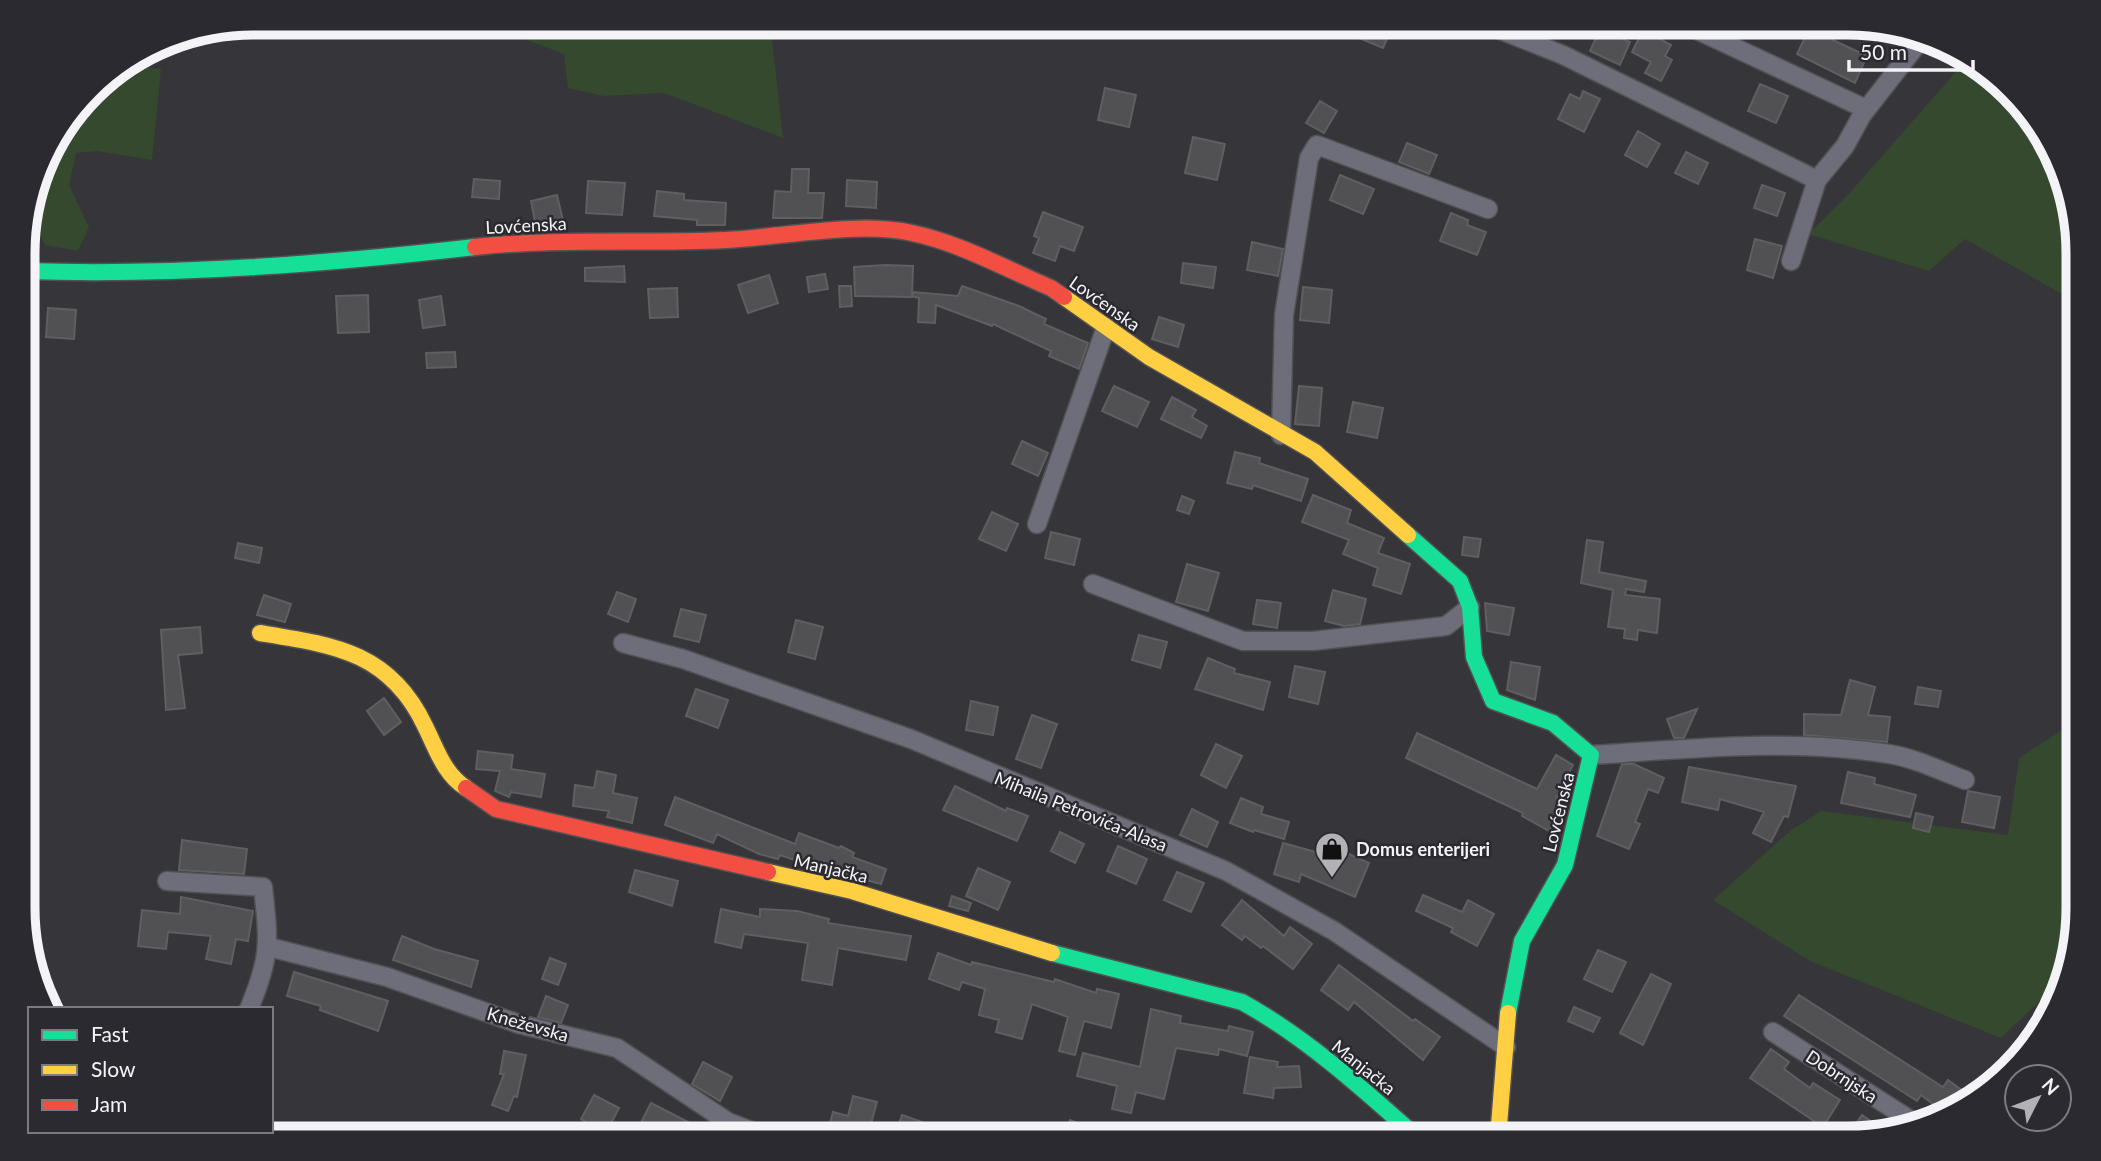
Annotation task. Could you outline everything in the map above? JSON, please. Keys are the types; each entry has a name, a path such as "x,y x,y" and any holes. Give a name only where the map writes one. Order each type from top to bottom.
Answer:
{"street":[{"path":"1513,35 1563,55 1817,180"},
{"path":"1708,35 1866,109"},
{"path":"1791,261 1817,180 1845,146 1866,109 1916,46"},
{"path":"1281,435 1284,315 1309,158 1317,145 1488,209"},
{"name":"Lovćenska","path":"35,271 112,274 396,256 521,242 725,240 877,229 912,233 951,245 1051,288 1149,357 1281,435 1315,452 1460,581 1471,607 1474,657 1493,701 1553,723 1591,755 1564,866 1522,941 1510,992 1499,1126"},
{"path":"1037,524 1106,327"},
{"path":"1093,584 1243,641 1313,642 1446,626 1471,607"},
{"name":"Manjačka","path":"260,633 334,645 391,676 412,698 450,778 496,809 852,891 1084,963 1242,1002 1267,1016 1355,1082 1404,1126"},
{"name":"Mihaila Petrovića-Alasa","path":"623,643 683,659 911,739 1226,871 1334,931 1506,1047"},
{"path":"1591,755 1748,746 1828,747 1893,754 1965,779"},
{"path":"167,881 263,887 269,947 251,1007"},
{"name":"Kneževska","path":"269,947 387,977 519,1024 617,1048 728,1122 738,1126"},
{"name":"Dobrnjska","path":"1773,1032 1906,1117"}],"green space":[{"path":"514,35 771,35 783,138 664,93 604,96 568,88 564,54"},
{"path":"141,66 161,69 152,160 97,151 76,153 69,185 89,227 78,251 45,245 37,228 42,197 64,144 89,109 109,89"},
{"path":"1961,66 1981,80 2021,120 2037,144 2049,170 2062,211 2066,239 2066,296 1965,239 1929,271 1808,234 1846,197"},
{"path":"2066,728 2066,922 2062,950 2047,994 2001,1038 1810,961 1713,900 1790,831 1821,811 2008,835 2019,758"}],"building":[{"path":"1360,35 1389,35 1383,48 1359,38"},
{"path":"1597,35 1614,35 1630,42 1620,65 1590,51"},
{"path":"1640,35 1652,35 1671,45 1665,56 1672,60 1661,81 1645,73 1651,62 1632,52"},
{"path":"1806,35 1836,35 1833,40 1867,56 1855,83 1797,54"},
{"path":"1760,84 1788,96 1776,123 1748,111"},
{"path":"1105,88 1136,95 1129,127 1098,120"},
{"path":"1583,91 1600,99 1584,132 1558,119 1570,94 1580,99"},
{"path":"1320,101 1337,111 1324,133 1306,123"},
{"path":"1638,131 1660,144 1647,167 1625,155"},
{"path":"1193,137 1225,144 1217,180 1185,173"},
{"path":"1407,143 1437,155 1429,174 1399,162"},
{"path":"1686,152 1708,163 1698,184 1675,173"},
{"path":"792,169 809,169 808,193 824,193 822,218 773,218 775,191 791,192"},
{"path":"1340,175 1374,189 1363,214 1330,200"},
{"path":"474,179 500,181 499,199 472,197"},
{"path":"847,180 877,182 876,208 846,206"},
{"path":"588,181 625,183 622,215 586,213"},
{"path":"1762,185 1785,193 1777,216 1754,208"},
{"path":"657,191 684,194 684,200 726,203 725,225 697,225 697,220 654,216"},
{"path":"557,195 564,225 536,227 531,201"},
{"path":"1043,212 1083,227 1074,251 1060,246 1055,261 1033,253 1039,238 1034,236"},
{"path":"1451,213 1468,220 1467,225 1486,232 1477,255 1440,241"},
{"path":"1755,239 1782,246 1773,278 1747,270"},
{"path":"1252,242 1283,249 1278,276 1247,270"},
{"path":"1183,263 1216,267 1213,288 1181,283"},
{"path":"624,266 625,282 585,281 585,268"},
{"path":"913,266 912,297 855,296 854,267"},
{"path":"825,274 828,289 809,292 807,277"},
{"path":"769,275 778,303 748,313 738,285"},
{"path":"839,286 851,286 852,306 840,307"},
{"path":"962,286 1019,306 1046,319 1044,324 1088,343 1079,369 1049,356 1051,351 993,324 992,326 936,305 935,323 918,322 919,298 912,296 913,292 958,296"},
{"path":"1303,287 1332,290 1329,323 1300,320"},
{"path":"677,288 678,317 650,318 648,289"},
{"path":"368,295 369,332 338,333 336,296"},
{"path":"441,296 445,325 423,328 419,300"},
{"path":"48,308 76,310 74,339 46,337"},
{"path":"1159,317 1184,325 1178,347 1152,339"},
{"path":"455,352 456,367 427,368 426,353"},
{"path":"1114,386 1149,402 1137,427 1102,411"},
{"path":"1299,386 1322,388 1319,426 1295,424"},
{"path":"1172,397 1196,410 1192,417 1207,426 1201,438 1161,419"},
{"path":"1353,402 1383,408 1377,438 1347,432"},
{"path":"1022,441 1048,453 1038,476 1012,464"},
{"path":"1235,452 1260,458 1259,463 1308,479 1301,501 1253,485 1252,489 1227,483"},
{"path":"1313,495 1351,510 1347,523 1384,538 1378,553 1410,564 1401,594 1373,585 1378,568 1343,554 1349,540 1302,522"},
{"path":"1182,496 1194,501 1189,514 1177,510"},
{"path":"992,512 1018,524 1006,551 979,539"},
{"path":"1051,532 1080,539 1074,565 1045,558"},
{"path":"1464,537 1481,539 1478,557 1462,555"},
{"path":"1587,540 1603,542 1599,572 1646,581 1644,592 1626,589 1625,595 1660,599 1657,633 1638,630 1637,640 1624,638 1625,629 1608,627 1613,590 1581,583"},
{"path":"238,543 262,548 259,563 235,558"},
{"path":"1187,564 1219,573 1208,611 1176,602"},
{"path":"1333,590 1366,599 1360,624 1344,626 1325,621"},
{"path":"617,592 636,599 628,622 608,614"},
{"path":"264,595 291,604 285,622 257,615"},
{"path":"1257,600 1281,603 1277,628 1253,624"},
{"path":"1485,603 1514,608 1509,635 1487,631"},
{"path":"681,609 706,615 699,642 674,636"},
{"path":"796,620 823,627 815,659 788,652"},
{"path":"200,627 202,653 178,655 185,708 166,710 161,630"},
{"path":"1139,635 1167,642 1160,668 1132,660"},
{"path":"1208,658 1235,669 1234,673 1270,682 1263,710 1195,689"},
{"path":"1511,662 1540,667 1535,700 1507,690"},
{"path":"1295,666 1325,672 1318,704 1289,697"},
{"path":"1850,680 1875,687 1868,715 1890,717 1887,742 1804,735 1804,714 1841,715"},
{"path":"1918,687 1941,691 1938,707 1915,704"},
{"path":"696,689 728,700 718,728 686,716"},
{"path":"384,698 401,722 384,735 367,711"},
{"path":"971,701 998,707 993,735 966,730"},
{"path":"1697,709 1684,738 1674,738 1667,719"},
{"path":"1032,715 1057,724 1041,768 1016,759"},
{"path":"1417,733 1537,789 1556,755 1573,765 1556,799 1564,803 1549,831 1522,816 1523,813 1406,758"},
{"path":"1216,744 1242,756 1226,788 1201,775"},
{"path":"478,751 513,755 511,769 545,774 541,797 511,792 509,797 495,791 500,771 476,769"},
{"path":"1622,764 1634,764 1664,778 1658,793 1648,789 1635,822 1640,824 1629,849 1597,836"},
{"path":"1689,767 1796,786 1788,817 1784,816 1771,842 1753,833 1764,812 1720,799 1718,810 1682,802"},
{"path":"597,771 616,775 613,793 637,798 632,823 607,817 609,811 573,806 575,785 594,788"},
{"path":"1848,772 1875,778 1874,784 1916,795 1910,817 1841,803"},
{"path":"955,786 1006,811 1007,808 1028,816 1017,841 943,810"},
{"path":"1968,791 2000,797 1994,828 1962,822"},
{"path":"675,797 795,844 799,833 839,848 841,846 854,853 852,857 886,869 881,884 851,876 824,861 821,869 780,855 778,859 759,854 717,834 713,843 665,825"},
{"path":"1241,798 1263,807 1261,814 1289,822 1284,839 1230,823"},
{"path":"1192,809 1218,822 1207,847 1180,835"},
{"path":"1916,813 1933,817 1929,832 1913,828"},
{"path":"1060,832 1084,844 1075,863 1051,851"},
{"path":"182,840 247,849 244,874 179,870"},
{"path":"1283,843 1323,854 1327,844 1369,863 1355,897 1301,874 1299,882 1274,874"},
{"path":"1118,846 1147,859 1136,884 1107,871"},
{"path":"978,868 1010,882 998,910 966,896"},
{"path":"635,870 678,881 672,906 629,892"},
{"path":"1177,872 1204,883 1191,912 1164,900"},
{"path":"1423,895 1462,912 1468,900 1494,914 1477,946 1451,932 1453,928 1416,911"},
{"path":"952,896 971,903 968,911 949,906"},
{"path":"181,897 253,911 248,941 236,939 231,964 206,959 211,936 168,932 166,949 138,946 142,910 180,914"},
{"path":"1242,900 1284,936 1290,927 1312,944 1293,969 1263,946 1261,948 1245,936 1242,940 1222,925"},
{"path":"721,909 760,917 760,909 797,911 829,919 828,923 911,936 906,960 838,948 832,985 802,980 808,943 744,934 741,948 715,942"},
{"path":"402,936 434,949 478,961 471,987 393,960"},
{"path":"1598,950 1626,962 1612,992 1584,979"},
{"path":"938,953 971,965 972,962 1054,982 1055,979 1096,993 1097,989 1119,994 1111,1028 1084,1021 1075,1055 1059,1051 1068,1017 1032,1004 1022,1039 996,1032 999,1020 979,1015 985,989 962,982 959,990 929,979"},
{"path":"550,958 566,964 558,985 542,979"},
{"path":"1339,965 1413,1021 1415,1019 1440,1037 1423,1060 1354,1002 1348,1010 1321,990"},
{"path":"294,972 388,1001 378,1031 320,1010 321,1006 287,996"},
{"path":"1651,974 1671,984 1643,1045 1620,1033"},
{"path":"1799,995 1943,1087 1948,1080 1964,1092 1936,1106 1921,1095 1917,1101 1784,1016"},
{"path":"546,996 568,1005 561,1023 538,1017"},
{"path":"1574,1007 1600,1018 1593,1032 1568,1021"},
{"path":"1151,1009 1181,1016 1180,1023 1228,1031 1229,1026 1253,1032 1247,1056 1219,1049 1218,1055 1176,1048 1164,1099 1136,1092 1131,1113 1112,1109 1117,1086 1077,1076 1083,1053 1140,1067"},
{"path":"1771,1049 1789,1062 1784,1069 1810,1088 1813,1083 1840,1100 1822,1126 1750,1078"},
{"path":"504,1051 526,1055 517,1097 514,1096 508,1111 492,1105 504,1074 500,1074"},
{"path":"1250,1057 1278,1062 1277,1067 1299,1066 1301,1087 1274,1088 1273,1098 1244,1093"},
{"path":"703,1062 732,1077 720,1101 692,1084"},
{"path":"594,1095 619,1108 610,1126 594,1126 581,1119"},
{"path":"853,1096 877,1102 870,1126 829,1126 833,1112 848,1116"},
{"path":"651,1103 690,1123 688,1126 639,1126"},
{"path":"902,1115 925,1123 924,1126 898,1126"},
{"path":"1862,1115 1875,1124 1862,1126 1854,1126"},
{"path":"1070,1120 1086,1126 1068,1126"}],"traffic: fast":[{"path":"35,271 138,272 251,267 475,247"},
{"path":"1408,535 1460,581 1470,607 1474,657 1493,701 1553,723 1591,755 1565,865 1522,941 1508,1013"},
{"path":"1052,953 1242,1002 1312,1048 1404,1126"}],"traffic: slow":[{"path":"1064,297 1149,357 1315,452 1408,535"},
{"path":"260,633 335,648 377,667 395,682 411,701 447,769 466,788"},
{"path":"768,872 852,891 1052,953"},
{"path":"1499,1126 1508,1013"}],"traffic: jam":[{"path":"475,247 538,243 726,240 844,229 890,230 930,237 965,250 1051,288 1064,297"},
{"path":"466,788 496,809 768,872"}],"place":[{"name":"Domus enterijeri","path":"1332,879"}]}
